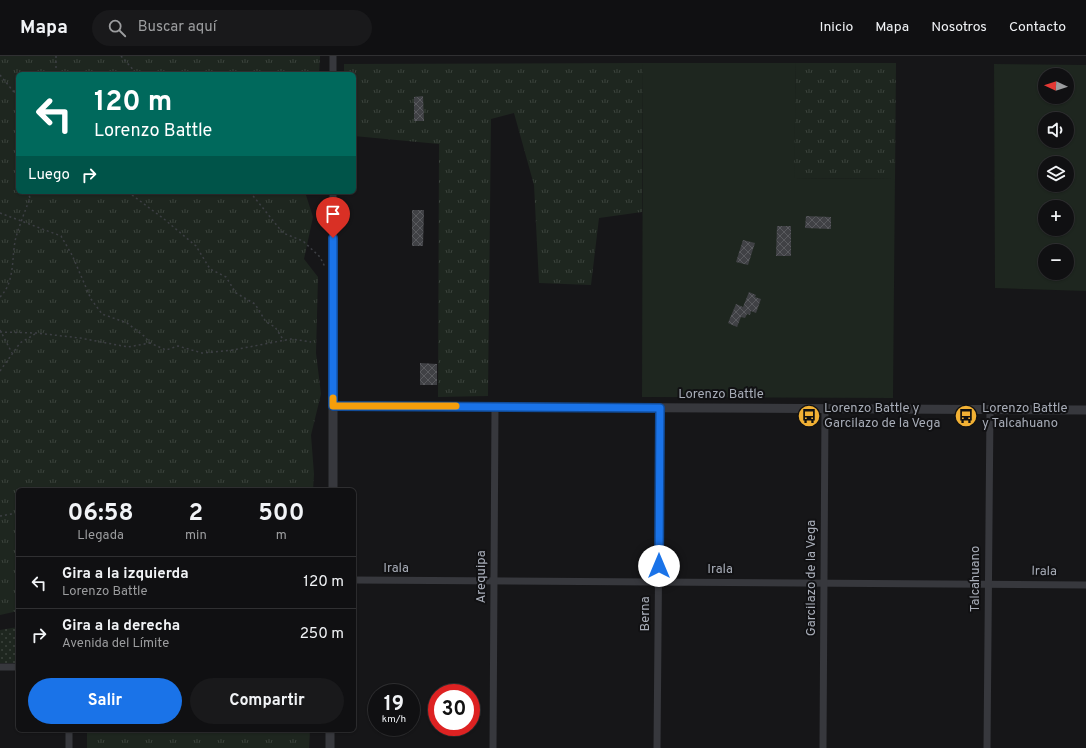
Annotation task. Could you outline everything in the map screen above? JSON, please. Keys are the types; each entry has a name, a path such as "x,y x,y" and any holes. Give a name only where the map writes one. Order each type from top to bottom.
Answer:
{"street":[{"path":"333,56 333,72"},
{"path":"333,194 333,488"},
{"name":"Lorenzo Battle","path":"333,406 1086,410"},
{"name":"Arequipa","path":"493,748 495,406"},
{"name":"Berna","path":"658,748 660,408"},
{"name":"Garcilazo de la Vega","path":"823,748 825,408"},
{"name":"Talcahuano","path":"987,748 990,409"},
{"name":"Irala","path":"356,580 1086,585"},
{"path":"0,667 16,667"},
{"path":"69,732 69,748"},
{"path":"330,732 330,748"}],"path":[{"path":"56,56 56,72"},
{"path":"121,56 135,72"},
{"path":"0,75 16,95"},
{"path":"0,297 4,292 12,271 16,239 30,198 29,194"},
{"path":"131,194 196,246 210,269 226,277 236,293 255,304 266,322 275,327 284,341"},
{"path":"252,194 283,233 303,242 320,257 333,281"},
{"path":"1,213 61,236 72,255 91,299 102,314 127,324 144,336 150,343 166,350 178,346 202,352 233,350 291,340 311,342"},
{"path":"0,331 80,338 128,347 150,343"},
{"path":"0,331 12,353"},
{"path":"0,371 20,343 36,333"},
{"path":"0,516 16,513"}],"green space":[{"path":"0,56 320,56 319,72 16,72 16,194 306,194 313,217 304,259 318,277 316,353 321,394 311,435 314,474 313,488 16,488 16,611 0,615"},
{"path":"643,63 642,212 599,218 591,285 539,283 534,185 514,113 491,119 488,396 438,397 439,144 356,136 356,72 344,72 344,64"},
{"path":"643,63 796,63 794,179 895,178 893,398 642,397"},
{"path":"796,63 896,63 895,178 793,179"},
{"path":"994,64 1086,65 1086,291 995,288"},
{"path":"16,627 16,663 0,663 0,630"},
{"path":"87,732 310,732 309,748 87,748"}],"building":[{"path":"423,96 424,121 414,121 414,97"},
{"path":"412,210 424,210 423,246 412,246"},
{"path":"806,216 831,217 831,229 805,228"},
{"path":"777,226 791,226 791,256 776,256"},
{"path":"743,240 755,243 748,265 736,262"},
{"path":"749,292 756,295 755,297 761,299 756,313 751,311 750,315 747,314 745,318 741,317 737,327 728,323 736,304 743,307"},
{"path":"420,363 437,364 437,385 420,385"}],"slow traffic":[{"path":"333,398 333,406 456,406"}],"place":[{"name":"Lorenzo Battle y Garcilazo de la Vega","path":"809,416"},
{"name":"Lorenzo Battle y Talcahuano","path":"966,416"}],"route":[{"path":"333,238 333,406 660,408 659,566"}]}
